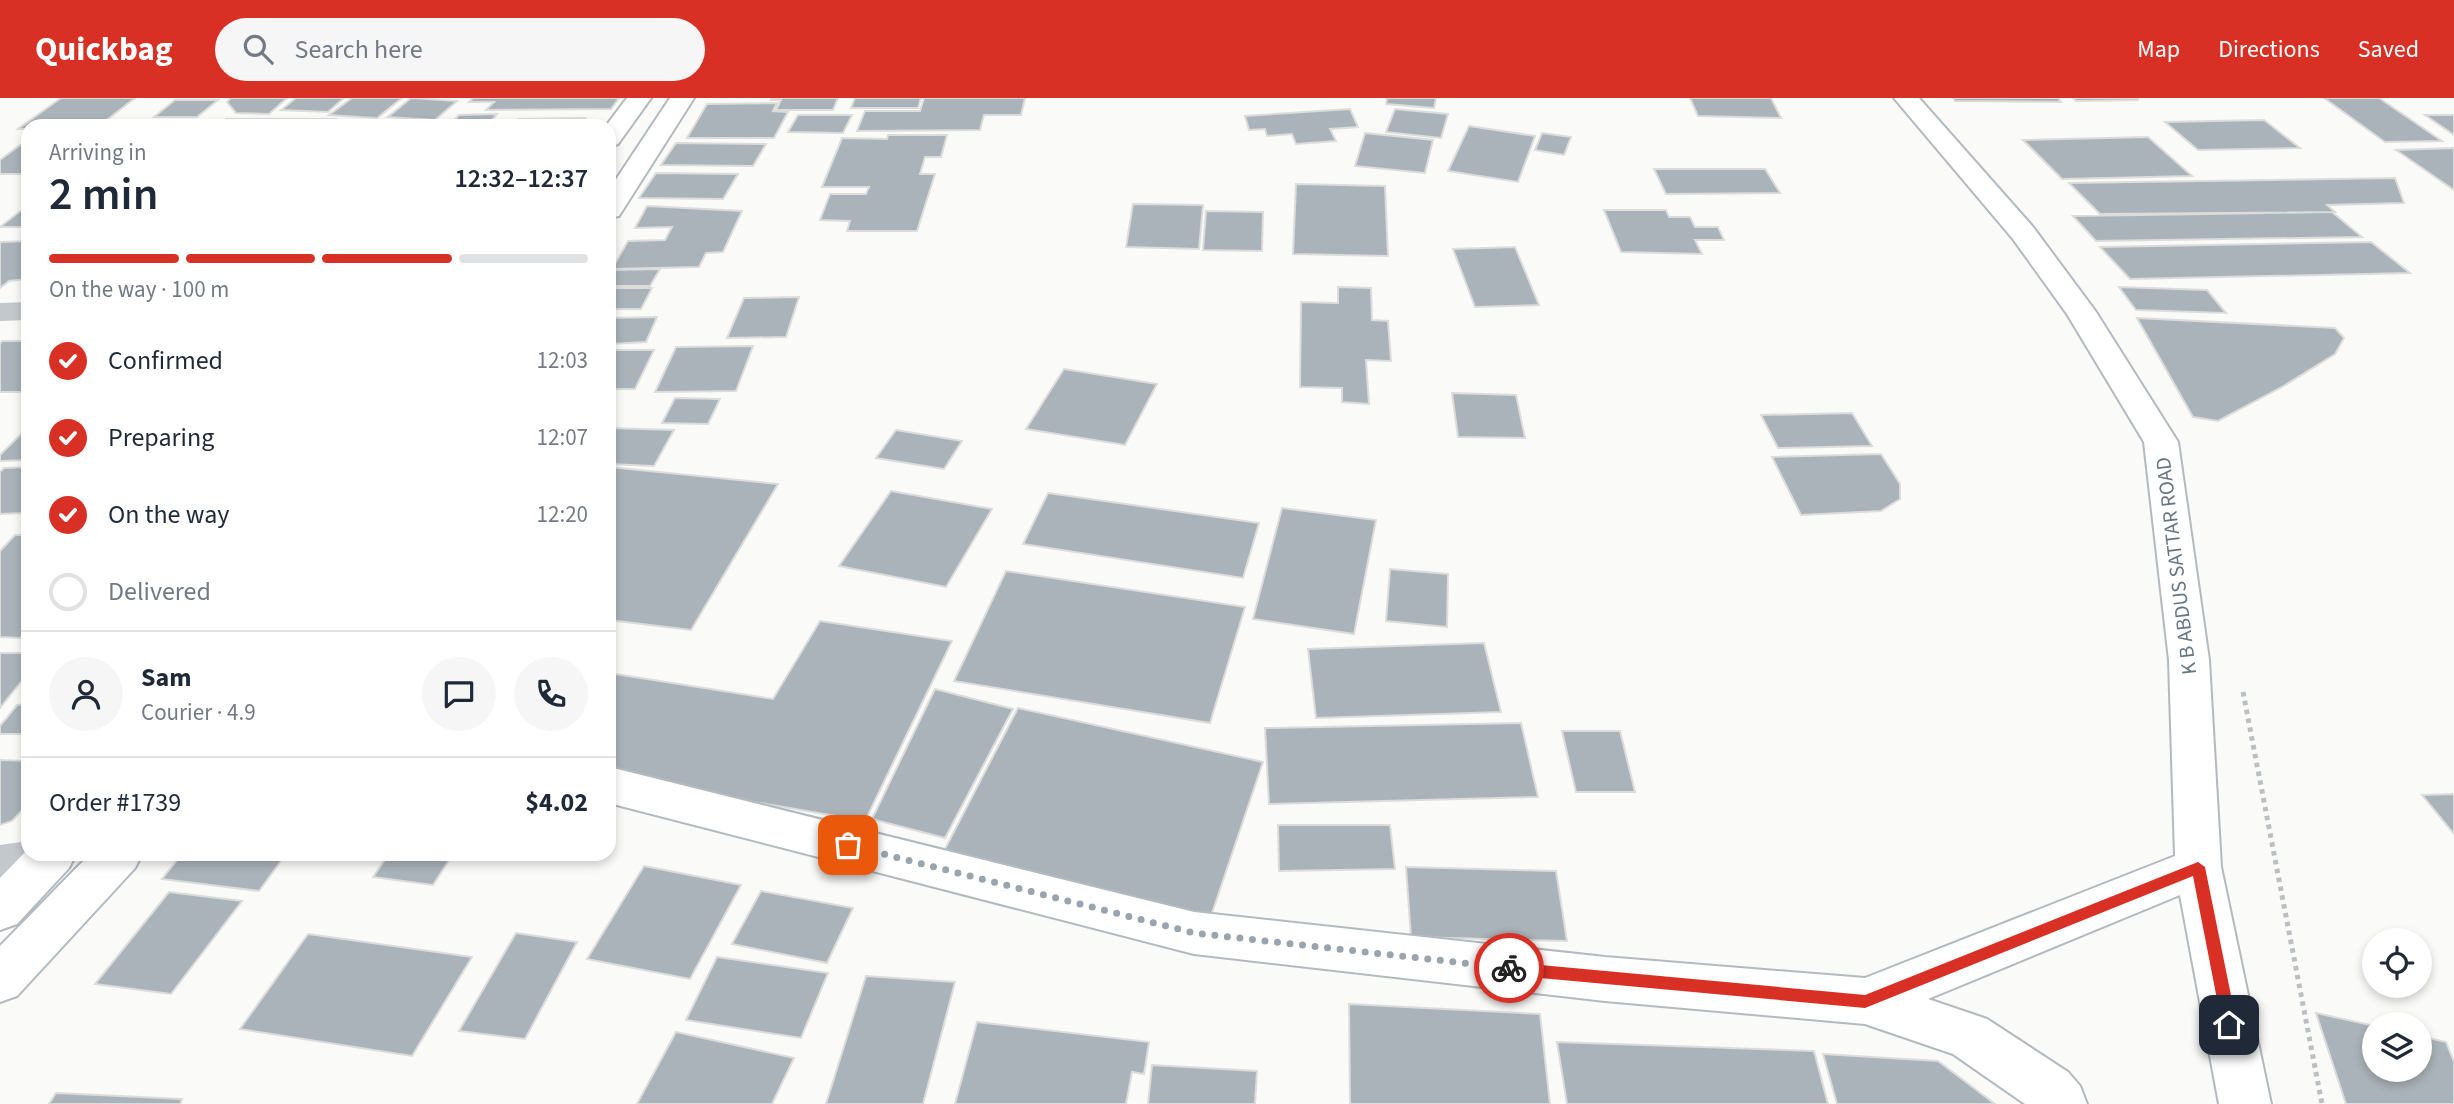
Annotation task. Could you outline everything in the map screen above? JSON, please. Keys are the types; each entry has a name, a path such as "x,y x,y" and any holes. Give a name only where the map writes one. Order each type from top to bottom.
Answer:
{"street":[{"path":"616,129 639,98"},
{"path":"616,199 682,98"},
{"name":"K B ABDUS SATTAR ROAD","path":"1906,98 2023,233 2081,312 2161,442 2189,660 2198,867 2245,1104"},
{"path":"0,312 21,311"},
{"path":"616,787 1194,933 1605,979 1865,1001 1969,1035 2049,1090 2061,1104"},
{"path":"0,864 21,860"},
{"path":"0,909 46,861"},
{"path":"0,980 112,861"},
{"path":"1865,1001 2198,867"}],"path":[{"path":"2241,685 2322,1104"}],"building":[{"path":"61,98 135,98 108,119 32,119"},
{"path":"231,98 287,98 269,114 236,113 227,102"},
{"path":"296,98 344,98 328,112 281,110"},
{"path":"352,98 402,98 377,118 329,115"},
{"path":"411,98 457,101 436,119 388,117"},
{"path":"473,98 619,98 611,109 486,110 494,102 469,102"},
{"path":"838,98 833,110 776,110 781,100 771,100"},
{"path":"855,98 921,98 918,108 851,108"},
{"path":"924,98 1025,98 1021,115 984,115 980,130 857,131 865,111 920,111"},
{"path":"1387,98 1436,98 1434,108 1386,104"},
{"path":"1690,98 1771,98 1781,118 1698,116"},
{"path":"1953,98 2058,98 2061,102 1955,101"},
{"path":"2073,98 2137,98 2138,100 2076,101"},
{"path":"2324,98 2379,98 2442,141 2385,142"},
{"path":"175,100 218,100 197,117 154,117"},
{"path":"777,103 773,111 788,112 774,138 687,138 707,104"},
{"path":"1350,109 1358,127 1330,129 1336,141 1296,144 1292,134 1267,136 1265,129 1249,130 1245,116"},
{"path":"1395,109 1448,114 1441,138 1386,132"},
{"path":"497,114 493,119 455,119 459,115"},
{"path":"798,115 852,115 843,133 788,132"},
{"path":"2425,115 2454,115 2454,135"},
{"path":"585,118 584,119 519,119"},
{"path":"2264,120 2300,148 2198,150 2165,122"},
{"path":"1469,126 1535,136 1518,182 1448,171"},
{"path":"1365,133 1433,140 1425,173 1355,166"},
{"path":"1542,133 1571,137 1564,155 1535,150"},
{"path":"888,135 947,135 941,157 925,157 920,174 935,174 917,231 847,231 850,221 820,220 830,194 866,194 869,187 822,187 842,138 887,139"},
{"path":"2148,137 2192,176 2062,179 2023,140"},
{"path":"676,143 766,144 753,166 661,165"},
{"path":"21,145 21,174 0,174 0,160"},
{"path":"2454,148 2454,190 2396,150"},
{"path":"1654,169 1765,169 1780,193 1666,194"},
{"path":"656,173 738,174 723,199 639,198"},
{"path":"2395,178 2404,203 2327,205 2335,212 2100,214 2069,183"},
{"path":"1296,184 1385,186 1388,256 1293,254"},
{"path":"1133,204 1203,205 1199,249 1126,247"},
{"path":"647,206 742,211 723,252 706,253 699,267 616,269 616,262 628,241 665,240 672,227 635,228"},
{"path":"21,210 21,227 0,227"},
{"path":"1604,210 1666,210 1669,217 1690,217 1695,227 1718,227 1724,240 1695,240 1702,254 1621,252"},
{"path":"1206,211 1263,212 1262,251 1203,250"},
{"path":"2332,212 2362,237 2096,241 2073,216"},
{"path":"21,241 21,280 9,281 0,288 0,242"},
{"path":"2371,242 2410,273 2130,279 2100,247"},
{"path":"1515,247 1539,305 1475,307 1453,249"},
{"path":"660,269 650,286 616,286 616,270"},
{"path":"1338,287 1371,288 1372,320 1388,321 1391,361 1366,360 1369,404 1342,402 1342,388 1300,387 1301,302 1338,303"},
{"path":"2119,287 2207,290 2226,313 2136,310"},
{"path":"616,288 652,288 641,309 616,309"},
{"path":"799,297 786,337 727,338 744,298"},
{"path":"657,317 646,342 616,344 616,318"},
{"path":"2137,318 2335,328 2344,338 2335,354 2282,387 2218,421 2193,417"},
{"path":"2,341 21,341 21,392 0,392"},
{"path":"753,346 736,391 655,392 676,347"},
{"path":"616,350 654,350 635,389 616,389"},
{"path":"1064,369 1157,384 1125,445 1026,429"},
{"path":"1452,393 1516,395 1525,438 1458,437"},
{"path":"675,398 720,399 708,424 662,423"},
{"path":"1852,413 1872,446 1778,448 1761,415"},
{"path":"616,428 674,430 654,466 616,464"},
{"path":"896,430 962,441 944,469 876,458"},
{"path":"21,434 21,460 0,461 0,455"},
{"path":"1881,454 1900,484 1900,499 1881,511 1801,515 1772,457"},
{"path":"21,467 21,513 0,514 0,472 4,468"},
{"path":"616,468 778,484 691,630 616,621"},
{"path":"891,491 992,509 946,587 839,566"},
{"path":"1048,493 1259,523 1243,578 1023,544"},
{"path":"1282,508 1376,520 1354,634 1253,619"},
{"path":"15,535 21,535 20,638 0,637 0,551"},
{"path":"1390,569 1448,574 1447,627 1386,621"},
{"path":"1006,571 1245,607 1210,723 954,681"},
{"path":"820,621 952,641 865,821 616,778 616,674 773,699"},
{"path":"1484,643 1501,712 1316,718 1308,649"},
{"path":"0,653 21,653 21,682 0,708"},
{"path":"935,689 1013,709 945,838 872,819"},
{"path":"17,705 21,705 21,734 0,734 0,726"},
{"path":"1018,708 1263,762 1211,916 944,851"},
{"path":"1521,723 1538,797 1269,804 1265,728"},
{"path":"1562,731 1620,731 1635,792 1576,792"},
{"path":"0,760 21,761 21,811 12,821 0,825"},
{"path":"2454,794 2454,834 2422,795"},
{"path":"1278,825 1390,825 1395,869 1279,871"},
{"path":"176,861 281,861 259,891 162,879"},
{"path":"384,861 448,861 433,885 373,877"},
{"path":"644,866 741,885 690,979 587,959"},
{"path":"1406,867 1556,871 1567,941 1411,937"},
{"path":"761,891 853,908 827,963 732,944"},
{"path":"169,892 242,901 171,994 95,984"},
{"path":"516,933 577,942 525,1039 459,1031"},
{"path":"308,934 472,957 412,1056 240,1029"},
{"path":"717,957 828,973 801,1038 686,1020"},
{"path":"866,976 955,982 923,1104 826,1104"},
{"path":"1349,1004 1540,1014 1550,1104 1350,1104"},
{"path":"2316,1013 2362,1023 2362,1082 2432,1082 2432,1039 2446,1042 2454,1062 2454,1104 2346,1104"},
{"path":"977,1022 1149,1042 1144,1074 1132,1072 1126,1104 955,1104"},
{"path":"676,1032 794,1058 772,1104 637,1104"},
{"path":"1557,1042 1814,1051 1828,1104 1567,1104"},
{"path":"1823,1054 1938,1061 1995,1104 1837,1104"},
{"path":"1152,1065 1257,1071 1255,1104 1148,1104"},
{"path":"56,1093 182,1099 180,1104 49,1104"}],"way so far":[{"path":"848,845 1194,933 1509,968"}],"route":[{"path":"1509,968 1865,1001 2198,867 2229,1025"}]}
